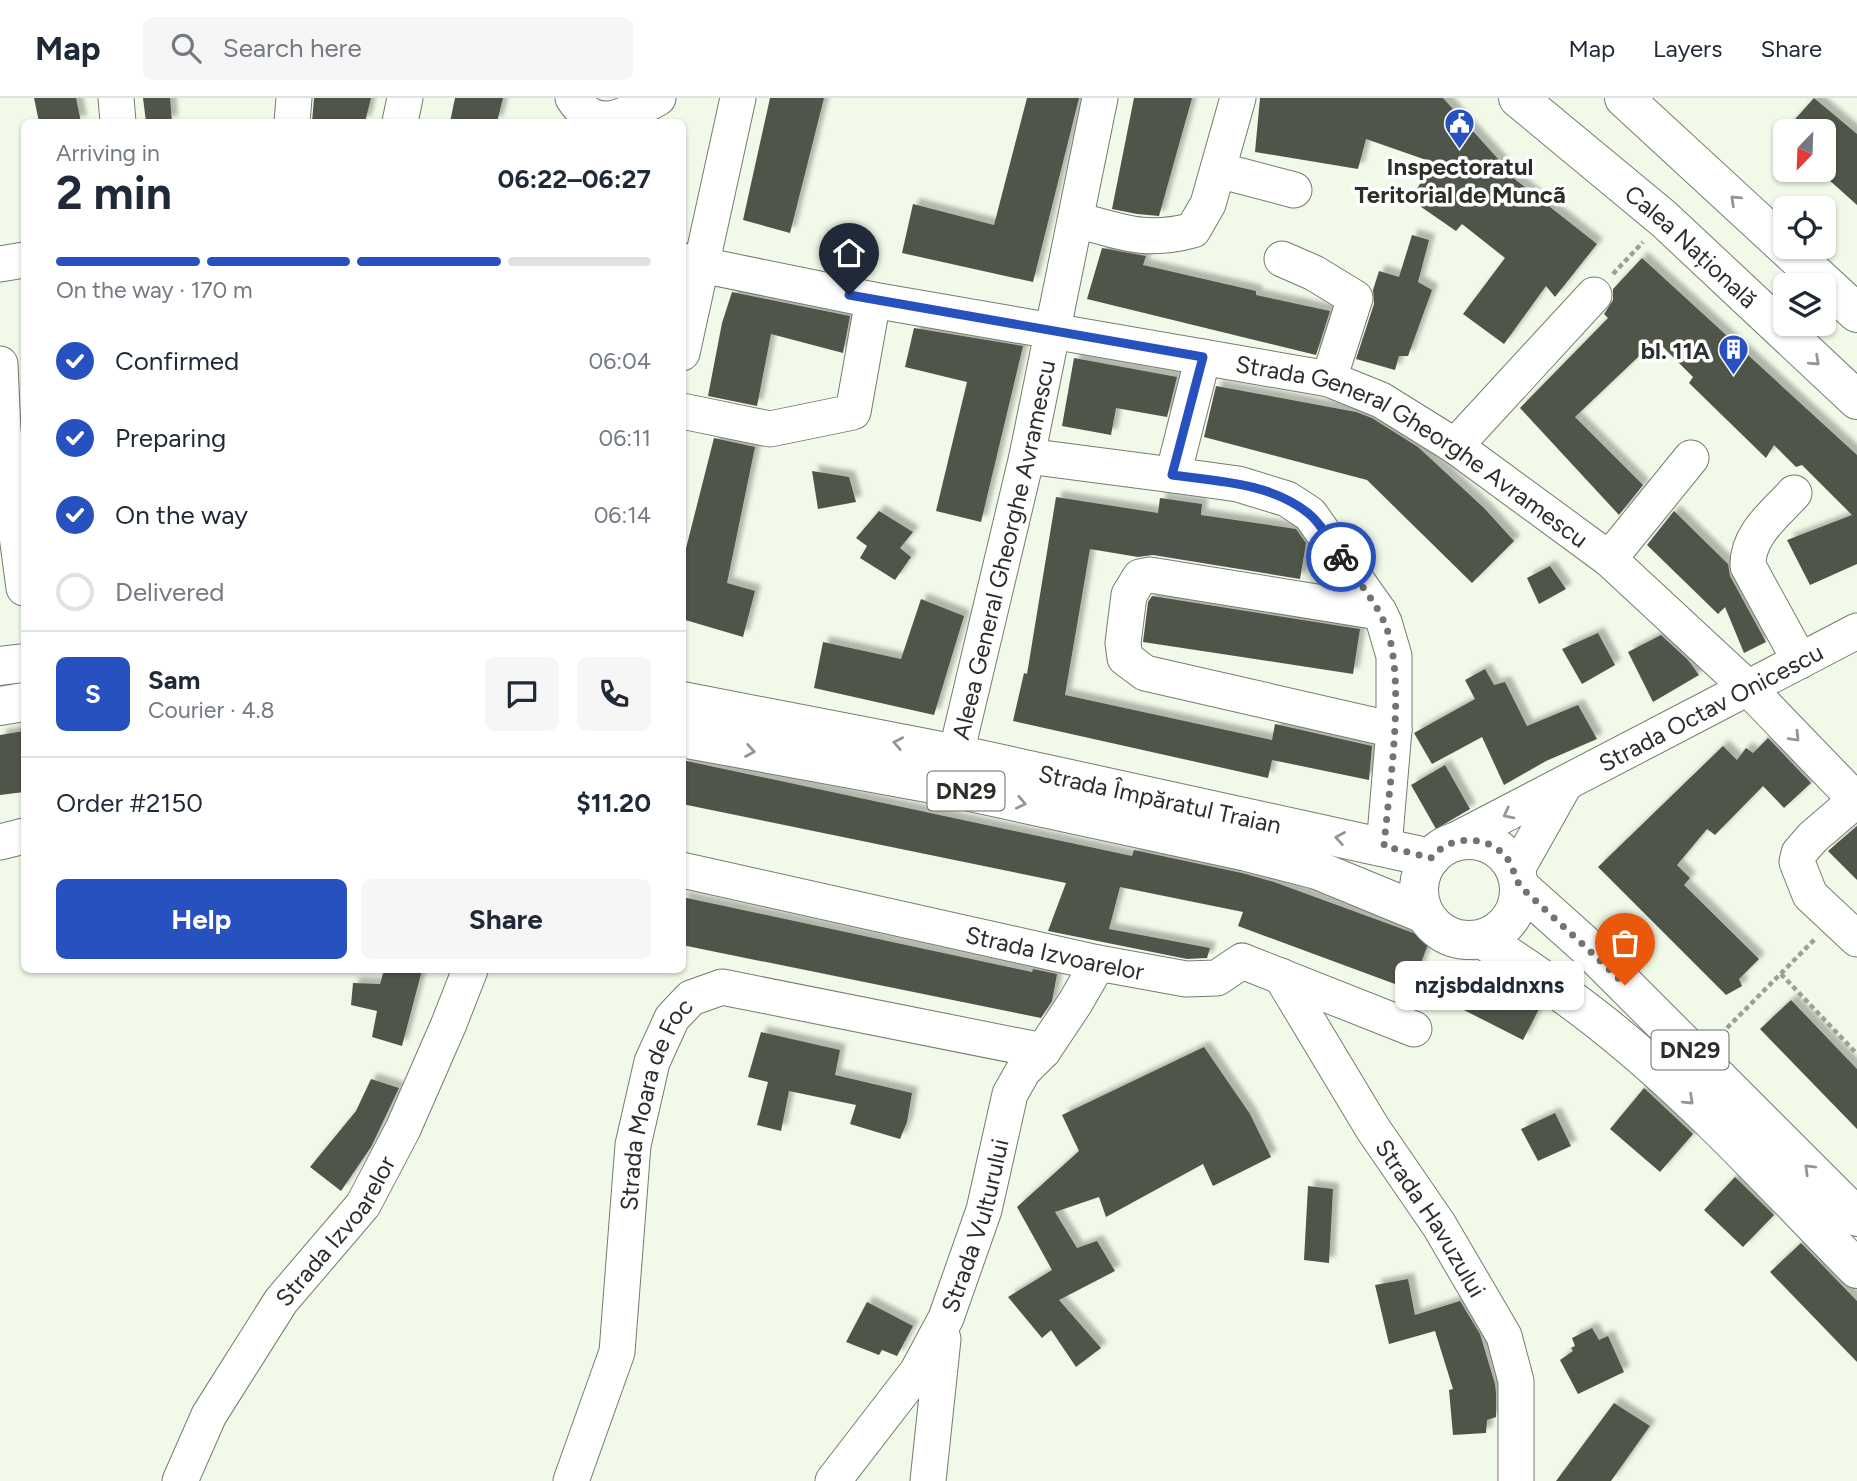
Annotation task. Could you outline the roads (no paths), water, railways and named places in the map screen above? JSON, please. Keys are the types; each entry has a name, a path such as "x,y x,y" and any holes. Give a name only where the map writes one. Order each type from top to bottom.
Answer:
{"main road":[{"name":"Calea Națională","path":"1518,98 1664,219 1857,400"},
{"path":"1625,98 1857,313"},
{"path":"0,666 21,663"},
{"path":"0,706 21,702"},
{"name":"Strada Împăratul Traian","path":"686,702 956,754 1303,831 1384,846 1441,851"},
{"name":"Strada Împăratul Traian","path":"686,739 933,784 1247,852 1317,870 1424,914"},
{"name":"DN29","path":"1441,851 1476,840 1493,846 1507,857 1518,879 1857,1217"},
{"path":"1424,914 1419,898 1419,881 1425,865 1441,851"},
{"path":"1482,939 1497,932 1509,920 1517,905 1518,879"},
{"name":"DN29","path":"1424,914 1434,927 1449,936 1465,940 1482,939 1510,956 1620,1038 1696,1107 1857,1269"}],"street":[{"path":"116,98 118,119"},
{"path":"292,119 294,98"},
{"path":"401,119 405,98"},
{"path":"573,98 579,108 604,119"},
{"path":"620,119 658,98"},
{"path":"686,317 692,262 738,98"},
{"name":"Aleea General Gheorghe Avramescu","path":"956,754 1027,456 1100,98"},
{"path":"1077,220 1141,237 1168,237 1193,230 1208,204 1238,98"},
{"path":"1218,170 1294,190"},
{"path":"1282,259 1314,273 1354,298 1329,379"},
{"path":"0,264 21,260"},
{"name":"Strada General Gheorghe Avramescu","path":"692,262 873,300 1329,379 1381,400 1455,446 1609,559 1748,688 1856,801"},
{"path":"1455,446 1594,295"},
{"path":"686,412 770,429 853,412 873,300"},
{"path":"1172,475 1203,357"},
{"path":"0,364 2,431 21,556"},
{"path":"1027,456 1238,484 1287,499 1310,514 1379,612 1391,641 1394,656 1394,730 1384,846"},
{"path":"1609,559 1691,458"},
{"path":"1794,493 1754,539 1748,553 1748,566 1800,661"},
{"path":"1379,612 1150,575 1140,578 1129,595 1123,643 1125,657 1145,673 1394,730"},
{"name":"Strada Octav Onicescu","path":"1441,851 1857,631"},
{"path":"1518,879 1565,784"},
{"path":"1846,929 1810,895 1797,862 1799,853 1813,837 1856,801"},
{"path":"0,842 21,837"},
{"name":"Strada Izvoarelor","path":"686,871 1098,963 1186,979 1217,978 1242,961 1414,1029"},
{"name":"Strada Vulturului","path":"834,1481 917,1372 946,1318 984,1210 1010,1094 1023,1071 1043,1051 1098,963"},
{"name":"Strada Izvoarelor","path":"180,1481 209,1415 281,1301 363,1205 403,1129 469,973"},
{"name":"Strada Havuzului","path":"1281,976 1373,1129 1438,1225 1504,1336 1516,1381 1516,1481"},
{"name":"Strada Moara de Foc","path":"571,1481 617,1352 633,1145 652,1062 672,1018 691,998 722,987 1043,1051"},
{"path":"928,1481 946,1318"}],"place":[{"name":"Inspectoratul Teritorial de Muncã","path":"1460,151"},
{"name":"bl. 11A","path":"1733,377"},
{"name":"nzjsbdaldnxns","path":"1625,985"}]}
